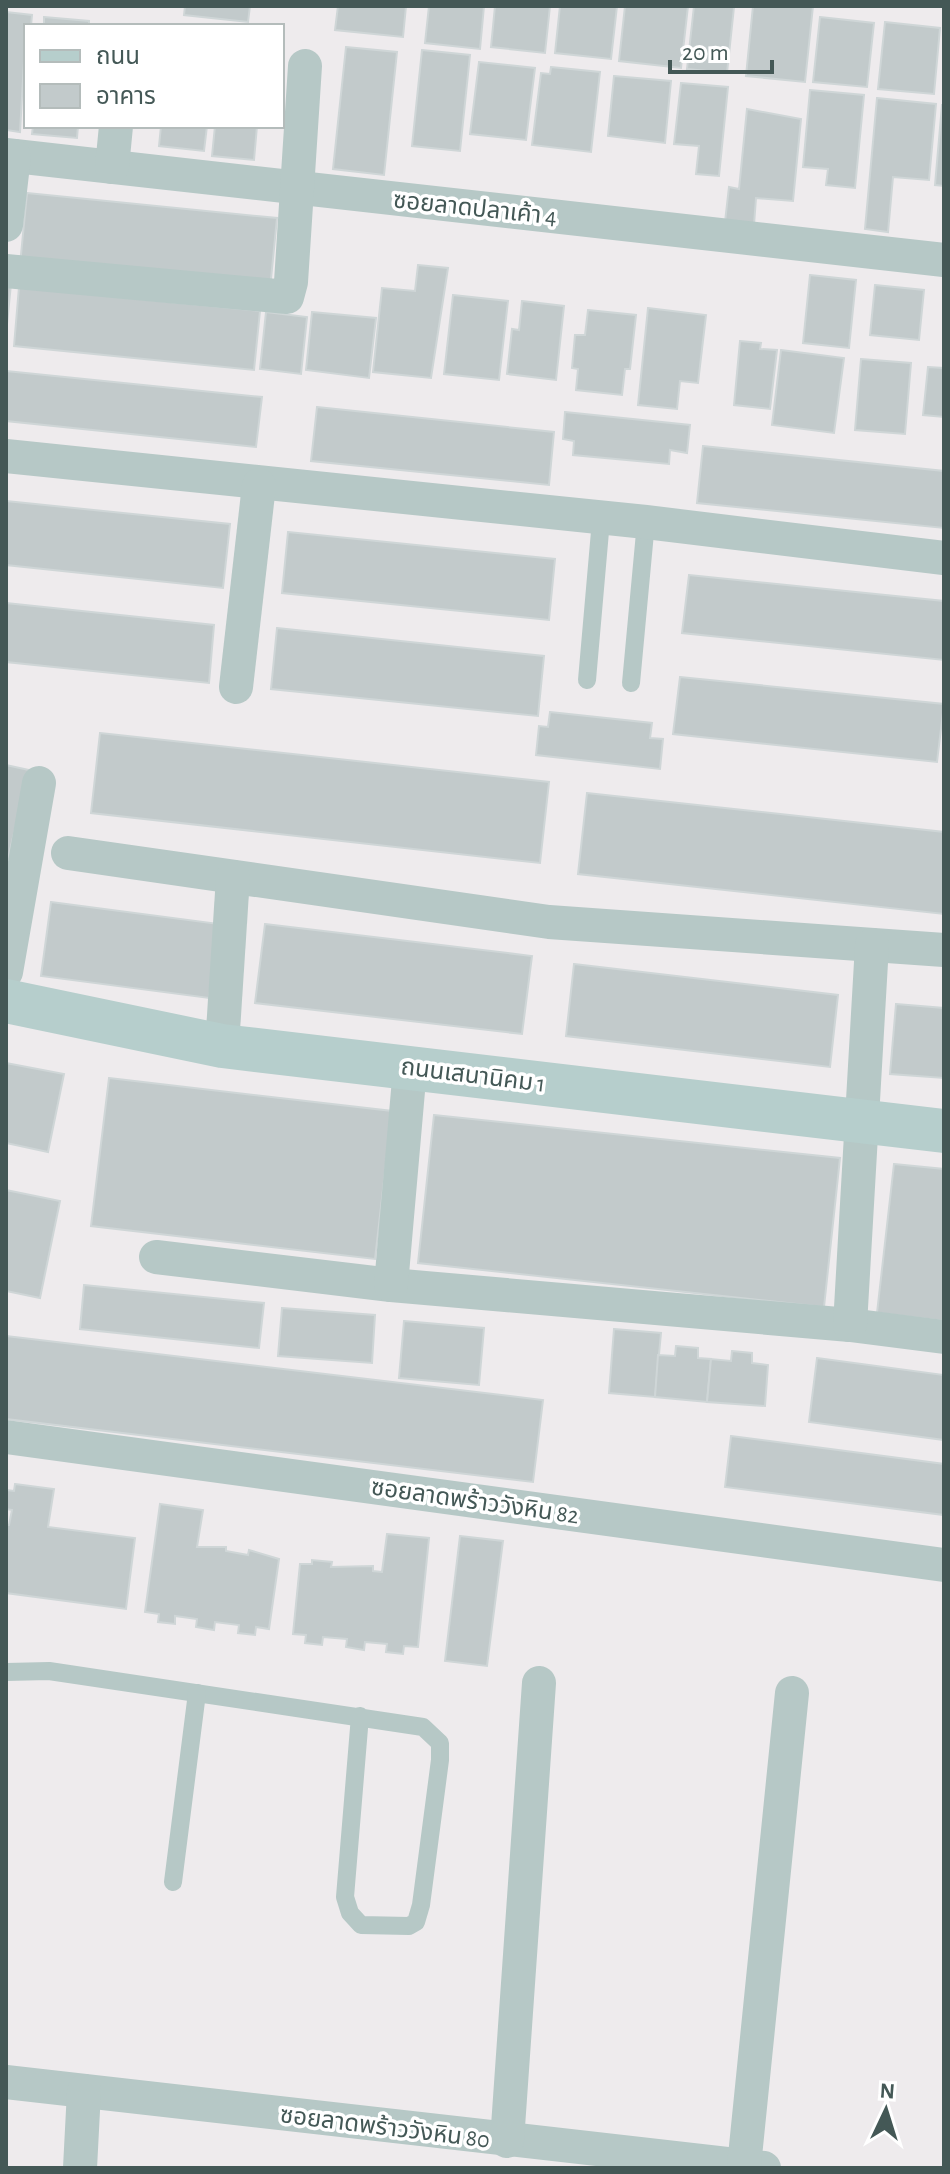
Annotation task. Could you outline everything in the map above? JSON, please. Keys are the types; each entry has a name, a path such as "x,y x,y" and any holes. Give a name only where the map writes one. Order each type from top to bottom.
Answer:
{"street":[{"path":"6,271 287,297 291,282 305,66"},
{"path":"112,167 116,128"},
{"path":"6,225 10,155"},
{"name":"ซอยลาดปลาเค้า 4","path":"10,155 944,260"},
{"path":"6,456 259,485 646,522 944,558"},
{"path":"236,687 259,485"},
{"path":"6,972 39,783"},
{"path":"68,853 549,922 944,950"},
{"path":"222,1046 233,877"},
{"path":"850,1325 872,945"},
{"name":"ถนนเสนานิคม 1","path":"6,1001 222,1046 944,1131"},
{"path":"391,1285 410,1068"},
{"path":"156,1257 391,1285 850,1325 944,1337"},
{"name":"ซอยลาดพร้าววังหิน 82","path":"6,1437 944,1565"},
{"path":"507,2141 539,1683"},
{"path":"754,2167 792,1693"},
{"name":"ซอยลาดพร้าววังหิน 80","path":"6,2082 754,2167"},
{"path":"80,2168 84,2091"}],"lane":[{"path":"587,680 601,520"},
{"path":"631,683 646,522"},
{"path":"6,1672 49,1671 360,1716 423,1727 440,1743 421,1905 416,1922 409,1926 361,1925 350,1913 345,1897 360,1716"},
{"path":"173,1882 197,1693"}],"building":[{"path":"185,6 250,6 248,22 184,15"},
{"path":"338,6 406,6 403,37 335,30"},
{"path":"429,6 484,6 480,49 425,43"},
{"path":"495,6 550,6 545,53 491,47"},
{"path":"560,6 617,6 611,59 555,53"},
{"path":"625,6 688,6 681,68 619,61"},
{"path":"694,6 734,7 727,73 687,69"},
{"path":"753,6 813,6 805,82 746,76"},
{"path":"6,12 32,15 31,24 24,24 20,132 6,130"},
{"path":"44,17 89,21 89,24 44,24"},
{"path":"820,17 874,23 867,87 813,82"},
{"path":"885,22 940,28 934,94 878,89"},
{"path":"346,47 397,52 384,175 333,169"},
{"path":"422,50 470,55 460,151 412,146"},
{"path":"479,62 535,68 526,140 470,134"},
{"path":"551,67 600,72 591,152 532,145 541,73 550,74"},
{"path":"614,76 671,81 665,143 608,136"},
{"path":"681,83 728,87 719,176 696,174 699,146 674,144"},
{"path":"810,90 864,95 855,188 826,185 828,169 803,167"},
{"path":"877,98 936,104 929,180 893,177 888,232 865,229"},
{"path":"944,105 944,186 935,185"},
{"path":"747,109 801,119 793,201 756,198 754,225 725,222 729,187 739,189"},
{"path":"33,128 78,128 77,138 32,134"},
{"path":"161,128 207,128 204,151 159,146"},
{"path":"215,128 257,128 254,160 212,156"},
{"path":"27,193 277,218 270,289 20,265"},
{"path":"418,265 448,268 431,378 373,372 382,288 415,291"},
{"path":"810,275 856,280 849,348 803,343"},
{"path":"6,284 11,284 6,334"},
{"path":"875,285 924,290 919,340 870,335"},
{"path":"19,287 260,311 254,370 14,346"},
{"path":"453,295 508,301 499,380 444,374"},
{"path":"522,301 564,306 556,380 507,374 512,329 519,330"},
{"path":"648,308 706,315 698,383 680,381 677,409 638,405"},
{"path":"588,310 636,315 630,369 625,369 622,395 576,390 578,369 572,368 575,335 585,335"},
{"path":"266,312 307,317 301,374 260,369"},
{"path":"312,312 376,318 369,378 306,370"},
{"path":"740,341 761,343 760,349 777,350 770,409 734,405"},
{"path":"781,350 844,358 834,433 772,425"},
{"path":"861,359 911,363 905,434 855,430"},
{"path":"928,367 944,368 944,417 923,415"},
{"path":"6,371 262,397 256,447 6,421"},
{"path":"317,407 554,432 549,485 311,461"},
{"path":"565,412 690,425 687,453 670,450 669,464 573,455 574,441 563,439"},
{"path":"703,446 944,471 944,528 697,503"},
{"path":"6,501 230,524 223,588 6,565"},
{"path":"288,532 555,559 549,620 282,593"},
{"path":"689,575 944,601 944,660 682,633"},
{"path":"6,603 214,625 209,683 6,662"},
{"path":"277,628 544,656 538,716 271,689"},
{"path":"680,677 944,704 937,762 673,734"},
{"path":"550,712 652,723 650,738 663,739 660,769 536,755 539,726 548,727"},
{"path":"100,733 549,782 540,863 91,813"},
{"path":"6,765 29,770 6,867"},
{"path":"587,793 944,832 944,914 578,874"},
{"path":"51,902 219,924 209,998 41,976"},
{"path":"265,924 532,956 522,1034 255,1003"},
{"path":"574,964 838,995 830,1067 566,1036"},
{"path":"896,1004 944,1008 944,1078 890,1074"},
{"path":"6,1063 64,1074 48,1152 6,1143"},
{"path":"109,1078 392,1111 375,1259 91,1226"},
{"path":"434,1115 840,1158 824,1307 418,1263"},
{"path":"894,1164 944,1169 944,1321 877,1313"},
{"path":"6,1190 60,1201 40,1298 6,1291"},
{"path":"84,1285 264,1303 259,1348 80,1329"},
{"path":"282,1308 375,1315 372,1363 278,1356"},
{"path":"404,1321 484,1328 479,1385 399,1378"},
{"path":"614,1329 661,1333 655,1397 609,1393"},
{"path":"6,1336 543,1400 533,1482 6,1419"},
{"path":"676,1346 698,1348 698,1358 711,1359 707,1402 655,1397 658,1355 675,1356"},
{"path":"732,1351 752,1353 752,1363 768,1365 765,1406 707,1402 711,1359 731,1361"},
{"path":"817,1358 944,1375 944,1440 809,1422"},
{"path":"731,1436 944,1464 944,1515 725,1487"},
{"path":"15,1484 54,1489 48,1527 135,1538 126,1609 6,1593 6,1525 9,1525 12,1510 6,1509 6,1490 14,1491"},
{"path":"160,1504 203,1510 197,1547 226,1547 226,1551 248,1555 249,1550 279,1559 269,1629 256,1627 255,1635 238,1633 239,1625 215,1622 214,1630 196,1627 197,1619 175,1616 175,1624 158,1622 159,1614 145,1612"},
{"path":"387,1534 429,1538 418,1647 404,1646 403,1654 386,1652 387,1644 365,1642 364,1650 346,1647 347,1639 323,1637 322,1645 305,1643 306,1635 293,1634 300,1564 312,1564 312,1560 332,1562 331,1567 373,1566 373,1571 382,1572"},
{"path":"460,1536 503,1541 487,1666 445,1661"}]}
